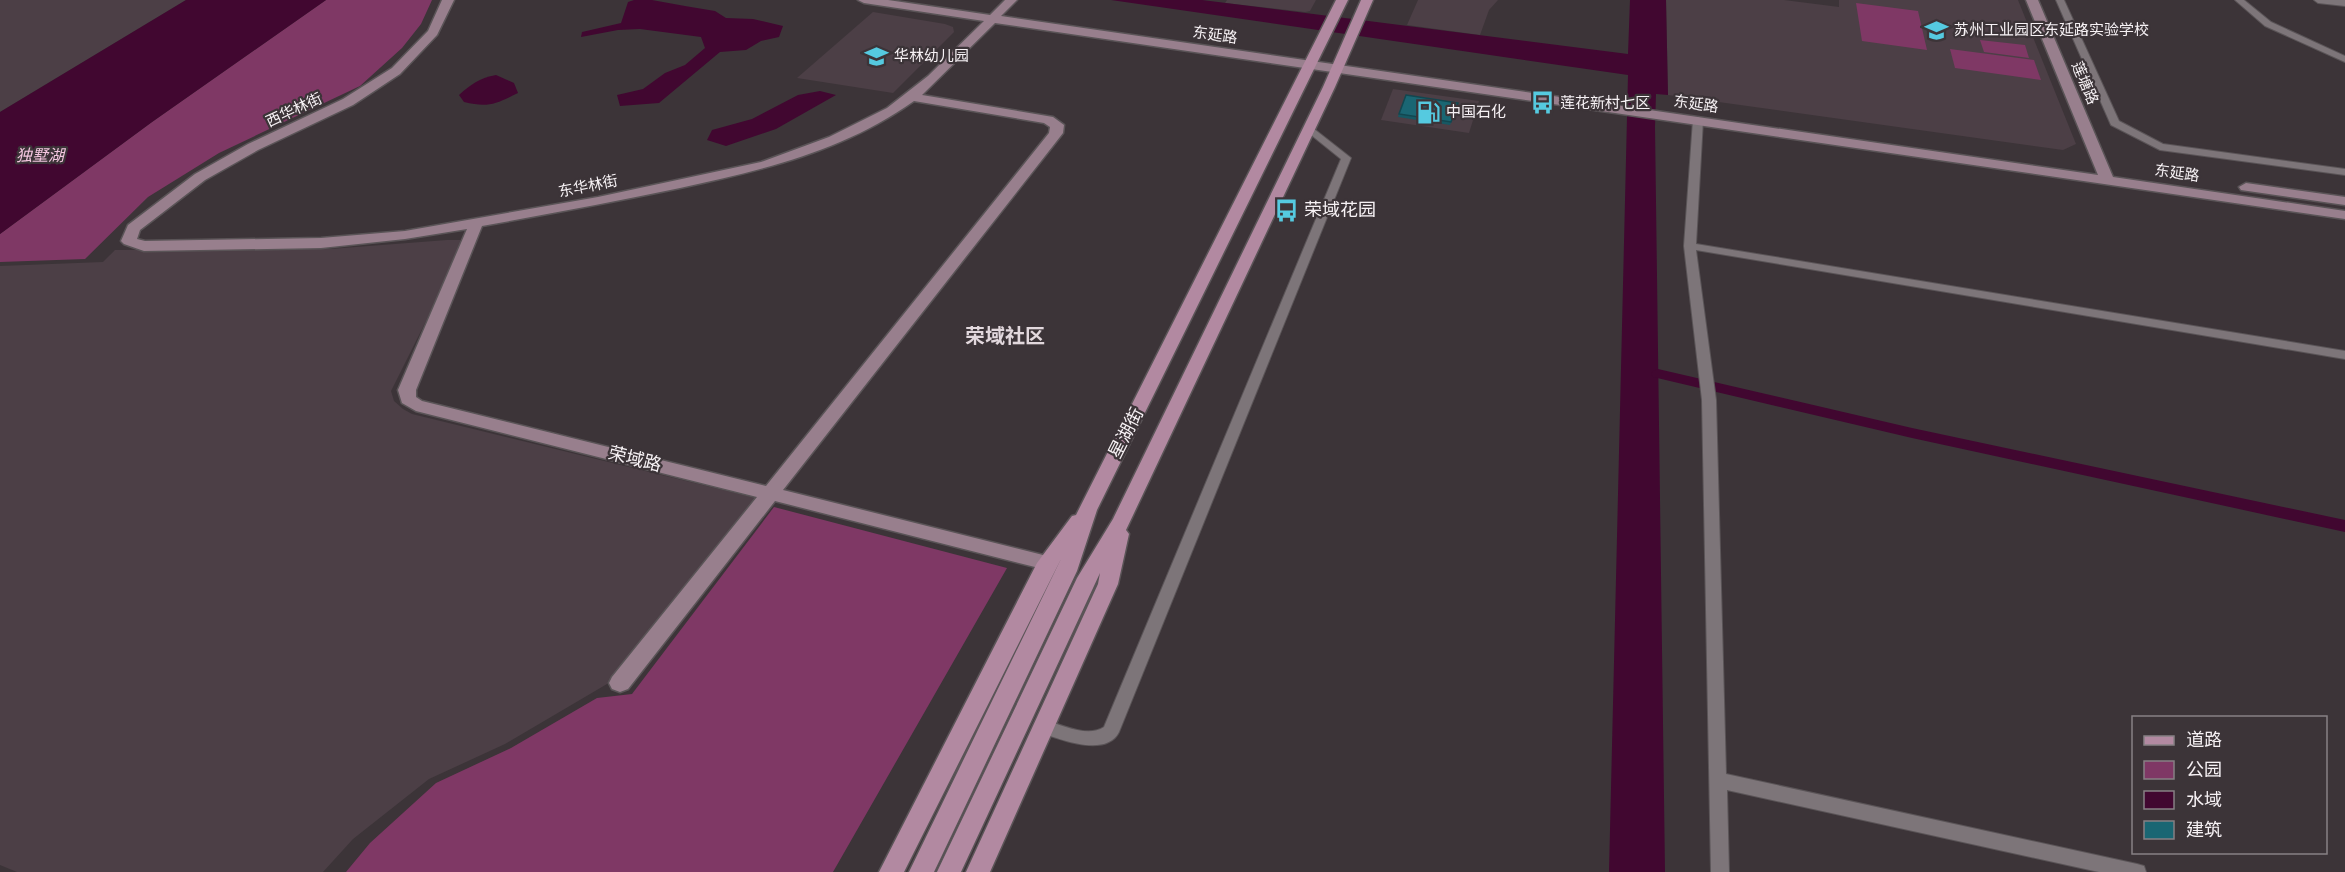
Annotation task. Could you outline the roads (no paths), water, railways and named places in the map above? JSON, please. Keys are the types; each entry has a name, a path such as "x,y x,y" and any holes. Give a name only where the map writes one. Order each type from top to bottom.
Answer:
{"main road":[{"name":"星湖街","path":"921,872 1067,571 1087,510 1342,0"},
{"name":"星湖街","path":"950,872 1087,578 1122,521 1340,64 1367,0"},
{"path":"891,872 1047,562 1087,510"},
{"path":"978,872 1108,584 1122,521"}],"street":[{"name":"西华林街","path":"133,228 180,190 227,161 348,102 396,71 414,55 433,32 448,0"},
{"name":"东延路","path":"864,0 996,15 2105,173 2345,214"},
{"name":"东延路","path":"919,0 996,15"},
{"name":"东华林街","path":"133,228 129,241 144,246 297,244 377,239 598,201 765,165 834,140 892,111 912,97 1011,0"},
{"name":"莲塘路","path":"2032,0 2105,173"},
{"path":"2060,0 2115,123 2160,147 2345,172"},
{"path":"2239,0 2268,24 2345,59"},
{"path":"2318,0 2345,3"},
{"path":"620,683 1056,133 1057,125 1048,120 912,97"},
{"name":"东延路","path":"1660,110 1698,120 2105,173 2345,201"},
{"path":"1698,120 1690,246 1709,400 1720,872"},
{"path":"1045,727 1091,739 1104,738 1111,732 1346,158 1309,129"},
{"name":"荣域路","path":"476,223 407,390 408,399 416,405 1047,562"},
{"path":"1690,246 2345,355"},
{"path":"1717,780 2137,872"}],"water":[{"name":"独墅湖","path":"186,0 326,0 152,122 0,234 0,112"},
{"path":"652,0 715,11 726,18 753,19 783,26 779,37 761,41 746,50 720,52 659,103 620,106 617,95 643,89 665,73 685,65 705,48 701,37 640,29 618,30 581,37 582,32 621,23 628,2"},
{"path":"1111,0 1202,0 1628,54 1630,0 1666,0 1668,95 1656,94 1655,127 1665,872 1609,872 1628,75"},
{"path":"496,75 514,83 518,93 486,105 464,102 459,95 476,82"},
{"path":"820,91 836,95 776,129 726,146 707,140 712,130 752,119 798,95"}],"waterway":[{"path":"1658,374 1912,433 2345,526"}],"place":[{"name":"苏州工业园区东延路实验学校","path":"1936,30"},
{"name":"华林幼儿园","path":"876,56"},
{"name":"莲花新村七区","path":"1542,103"},
{"name":"中国石化","path":"1428,112"},
{"name":"荣域花园","path":"1286,210"}],"district":[{"name":"荣域社区","path":"1005,336"}]}
